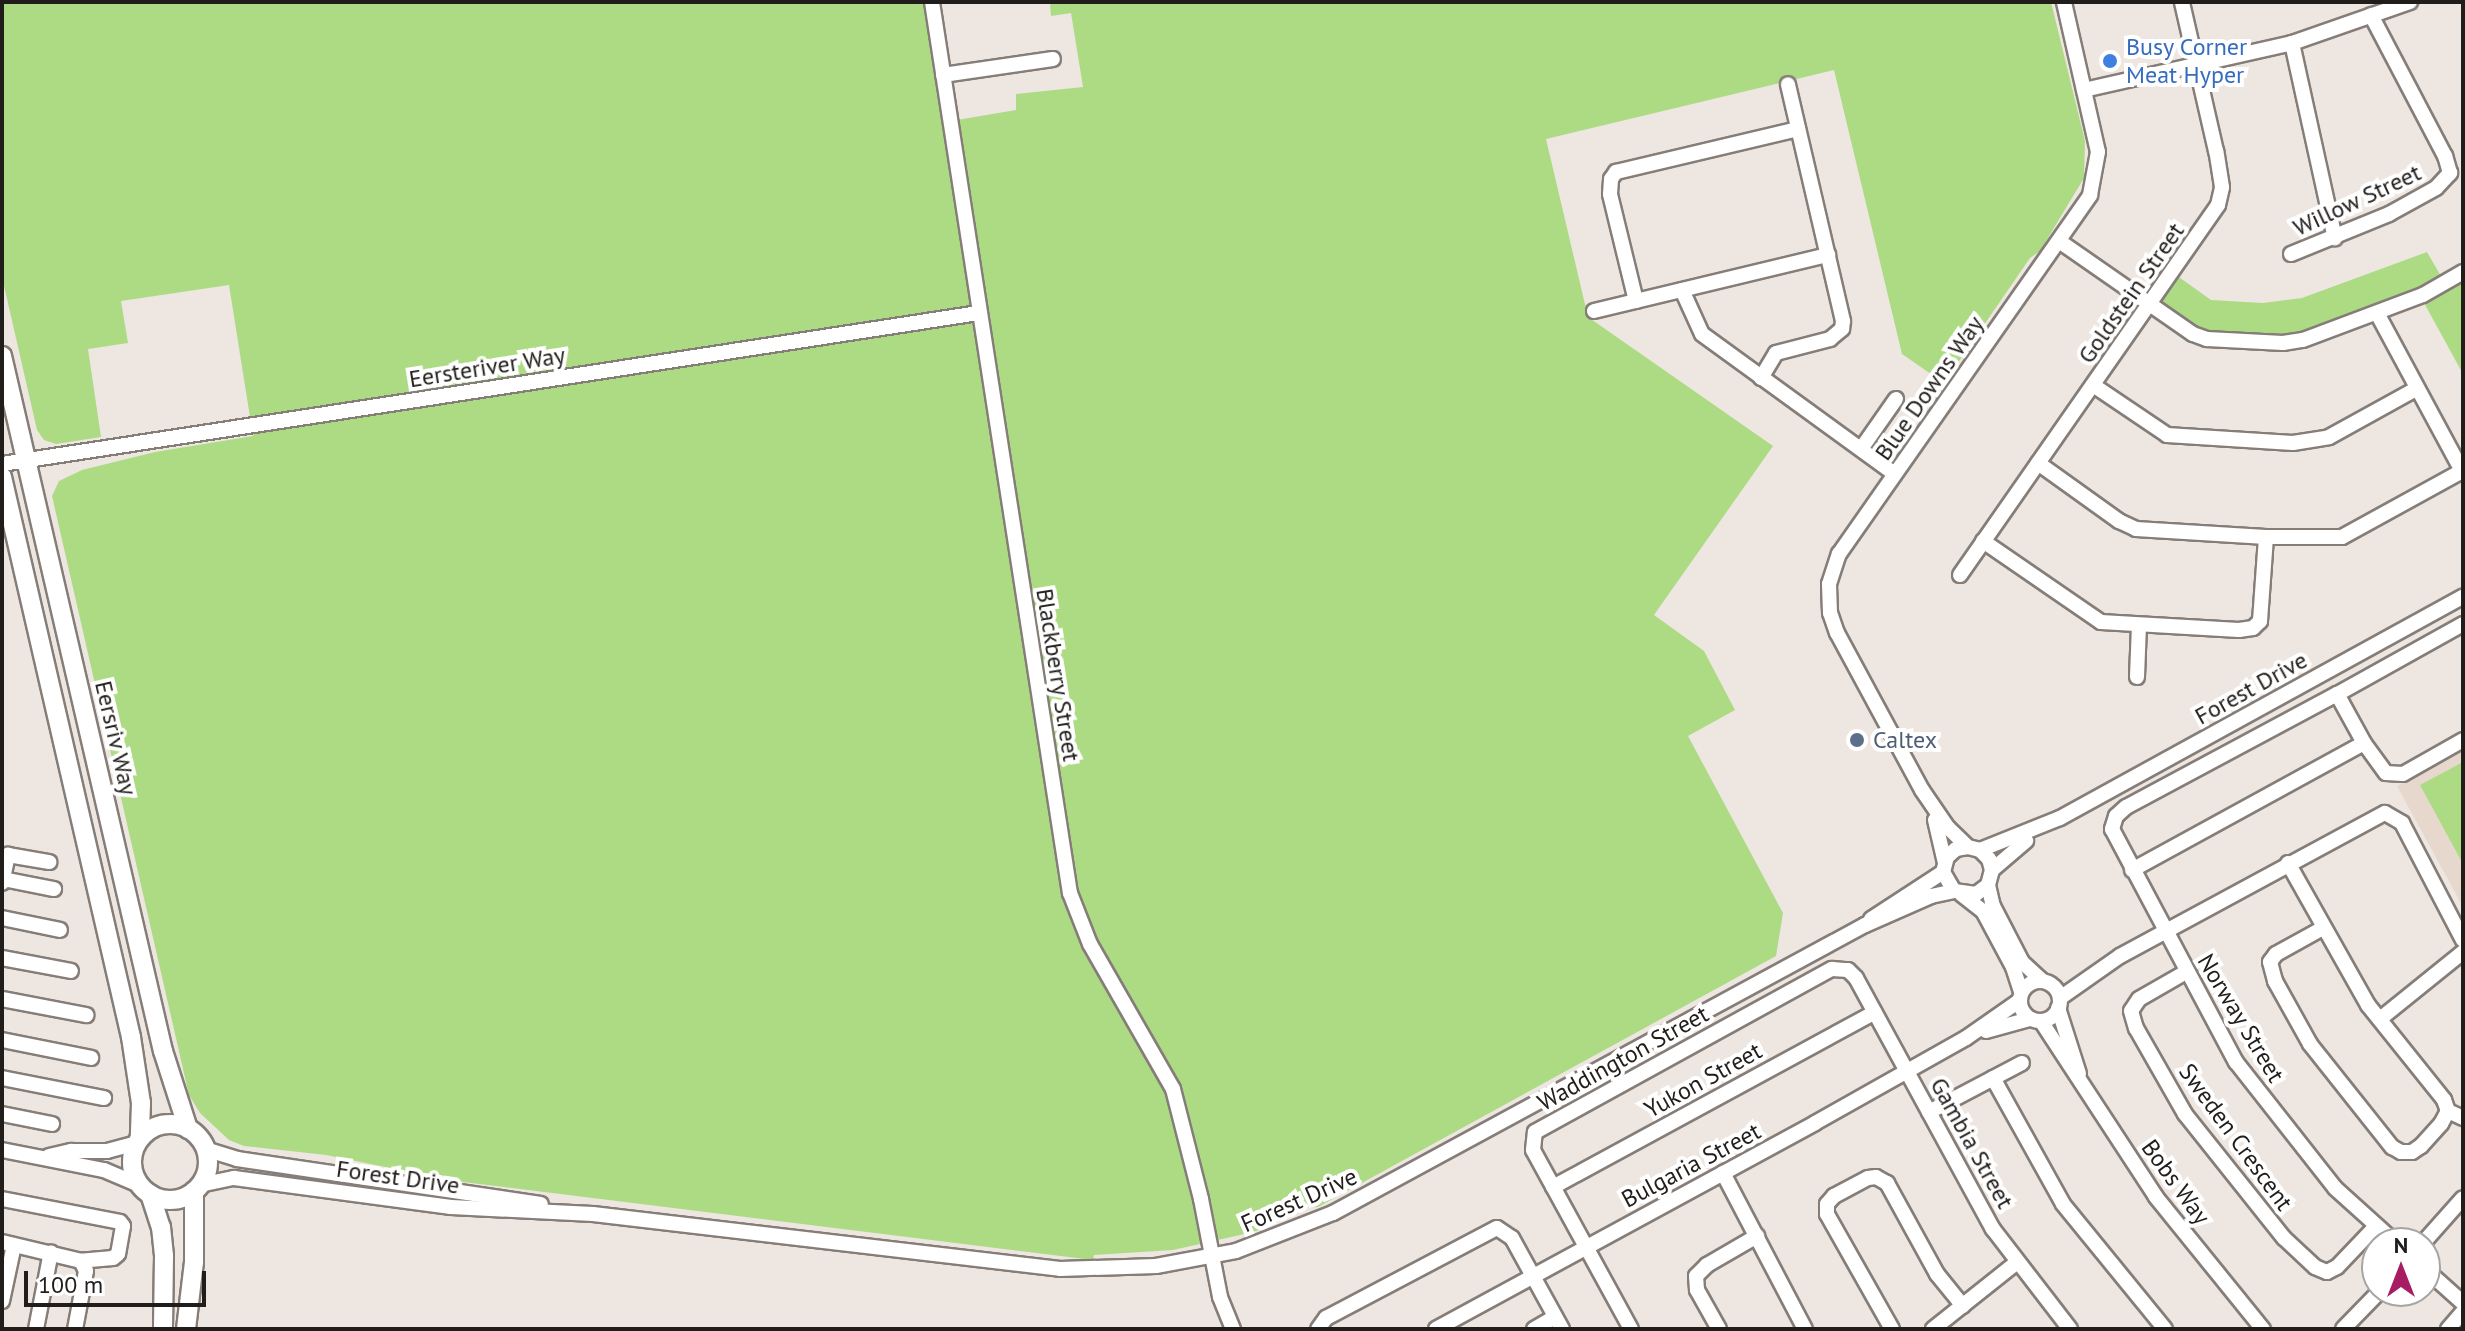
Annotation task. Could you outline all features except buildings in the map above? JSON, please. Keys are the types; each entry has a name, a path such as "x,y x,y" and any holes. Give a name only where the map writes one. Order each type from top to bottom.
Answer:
{"main road":[{"name":"Eersriv Way","path":"2,356 163,1051 188,1129"},
{"path":"2,477 131,1037 141,1103 138,1141 132,1160 163,1241 163,1329"},
{"path":"138,1141 164,1125 188,1129 205,1149 207,1168 197,1188 194,1262 186,1329"},
{"path":"145,1190 175,1199 197,1188"}],"street":[{"name":"Blackberry Street","path":"932,2 978,313 1074,907 1090,944 1173,1089 1220,1297 1233,1329"},
{"name":"Blue Downs Way","path":"1944,867 1940,833 1922,790 1837,633 1828,598 1830,575 1839,554 2090,195 2098,166 2096,137 2064,2"},
{"name":"Goldstein Street","path":"1960,575 2151,304 2222,195 2216,151 2182,2"},
{"path":"2084,90 2292,43 2392,5 2410,2"},
{"name":"Willow Street","path":"2291,254 2335,238 2436,188 2450,173 2445,156 2371,15"},
{"path":"2292,43 2335,238"},
{"path":"943,75 1053,59"},
{"path":"1761,378 1776,353 1830,339 1842,329 1842,314 1788,84"},
{"path":"1636,301 1610,194 1611,179 1616,172 1798,129"},
{"path":"2059,241 2202,338 2283,343 2303,340 2423,295 2463,272"},
{"path":"1594,311 1828,255"},
{"path":"1682,290 1702,334 1895,474"},
{"name":"Eersteriver Way","path":"2,464 978,313"},
{"path":"2038,463 2119,521 2136,529 2266,537 2342,537 2462,472 2377,313"},
{"path":"2093,385 2167,435 2293,443 2329,437 2416,389"},
{"path":"1861,449 1896,399"},
{"path":"1983,541 2089,616 2106,623 2239,630 2258,625 2262,614 2266,537"},
{"name":"Forest Drive","path":"1990,878 2008,853 2060,818 2463,596"},
{"path":"2463,624 2337,694 2381,768 2394,776 2463,740"},
{"path":"2137,677 2139,626"},
{"name":"Norway Street","path":"2337,694 2126,807 2116,816 2112,829 2186,972 2244,1075 2335,1188 2376,1226"},
{"path":"2132,870 2364,743"},
{"name":"Blue Downs Way","path":"1922,790 1948,828 1974,848"},
{"path":"2059,1003 2056,989 2022,962 1993,906 1989,859 1974,848 1951,853 1944,867 1958,893 1983,911 2013,967 2020,997 2036,1020 2052,1017 2059,1003 2097,969 2385,813 2402,823 2463,940"},
{"name":"Forest Drive","path":"1974,848 2060,818"},
{"path":"49,862 8,855 2,881 54,889"},
{"path":"2288,863 2358,990 2444,1100 2448,1111 2463,1118"},
{"name":"Forest Drive","path":"1865,925 1885,907 1944,867"},
{"path":"1958,893 1976,894 1990,878"},
{"name":"Forest Drive","path":"197,1188 234,1178 451,1207 593,1214 1060,1269 1126,1268 1213,1256 1267,1242 1333,1213 1865,925 1931,896 1958,893"},
{"path":"2,918 60,930"},
{"path":"2323,928 2276,954 2270,962 2270,971 2305,1037 2392,1147 2401,1152 2412,1152 2421,1146 2448,1111"},
{"path":"2380,1019 2463,952"},
{"path":"2,958 71,971"},
{"name":"Waddington Street","path":"1631,1329 1532,1145 1538,1128 1832,969 1848,970"},
{"path":"2020,997 2030,983 2097,969"},
{"name":"Gambia Street","path":"1848,970 1856,978 2016,1263 2066,1324"},
{"name":"Sweden Crescent","path":"2186,972 2139,999 2131,1011 2136,1028 2185,1114 2284,1238 2315,1267 2327,1272 2337,1267 2376,1226"},
{"name":"Bulgaria Street","path":"1436,1329 1966,1038 2020,997"},
{"path":"2,999 86,1015"},
{"name":"Bobs Way","path":"2059,1003 2079,1079"},
{"name":"Yukon Street","path":"1553,1187 1875,1012"},
{"name":"Bulgaria Street","path":"1966,1038 2036,1020"},
{"name":"Bobs Way","path":"2036,1020 2079,1079 2156,1197 2263,1329"},
{"path":"2,1040 91,1058"},
{"path":"1929,1112 2022,1063"},
{"path":"2,1078 104,1098"},
{"path":"1993,1078 2063,1204 2165,1329"},
{"path":"2,1114 52,1124"},
{"path":"44,1157 71,1151 107,1151 138,1141"},
{"name":"Forest Drive","path":"205,1149 237,1159 553,1205 593,1214"},
{"path":"2,1150 104,1170 145,1190"},
{"path":"1723,1173 1805,1329"},
{"path":"1892,1329 1827,1214 1827,1204 1834,1196 1868,1178 1876,1177 1887,1183 1937,1274 1963,1306"},
{"path":"2437,1227 2463,1198"},
{"path":"2,1199 120,1222 123,1226 118,1254 113,1258 81,1261 8,1243 2,1301"},
{"path":"1318,1329 1326,1318 1492,1228 1509,1234 1558,1323 1534,1329"},
{"path":"1719,1329 1697,1290 1696,1276 1707,1265 1757,1236"},
{"path":"36,1329 51,1252"},
{"path":"75,1329 86,1271 81,1261"},
{"path":"1933,1329 2016,1263"},
{"path":"2441,1283 2463,1303"},
{"name":"Bobs Way","path":"2245,1305 2273,1329"},
{"path":"2348,1327 2366,1307"},
{"path":"2448,1329 2463,1312"},
{"path":"2049,1329 2066,1324"}],"shaded area":[{"path":"2463,750 2463,907 2397,786"}],"green space":[{"path":"2,2 934,2 951,121 1016,110 1016,94 1083,87 1071,13 1051,16 1050,2 2051,2 2085,141 2084,178 2040,251 2030,258 1944,383 1902,354 1834,70 1546,139 1588,317 1773,446 1654,615 1704,651 1735,710 1688,736 1783,913 1776,956 1318,1207 1301,1208 1280,1216 1263,1229 1240,1235 1173,1250 1094,1255 1093,1260 455,1181 326,1155 244,1146 229,1140 200,1113 189,1095 52,496 59,481 82,470 155,452 253,436 229,285 121,301 128,343 88,349 101,437 56,444 44,440 37,430 2,277"},
{"path":"2427,252 2442,278 2416,292 2293,337 2217,334 2195,329 2168,310 2163,301 2165,290 2176,275 2211,300 2263,303 2302,298"},
{"path":"2463,279 2463,374 2423,301"},
{"path":"2463,762 2463,864 2420,785"}],"place":[{"name":"Busy Corner Meat Hyper","path":"2110,61"},
{"name":"Caltex","path":"1857,740"}]}
